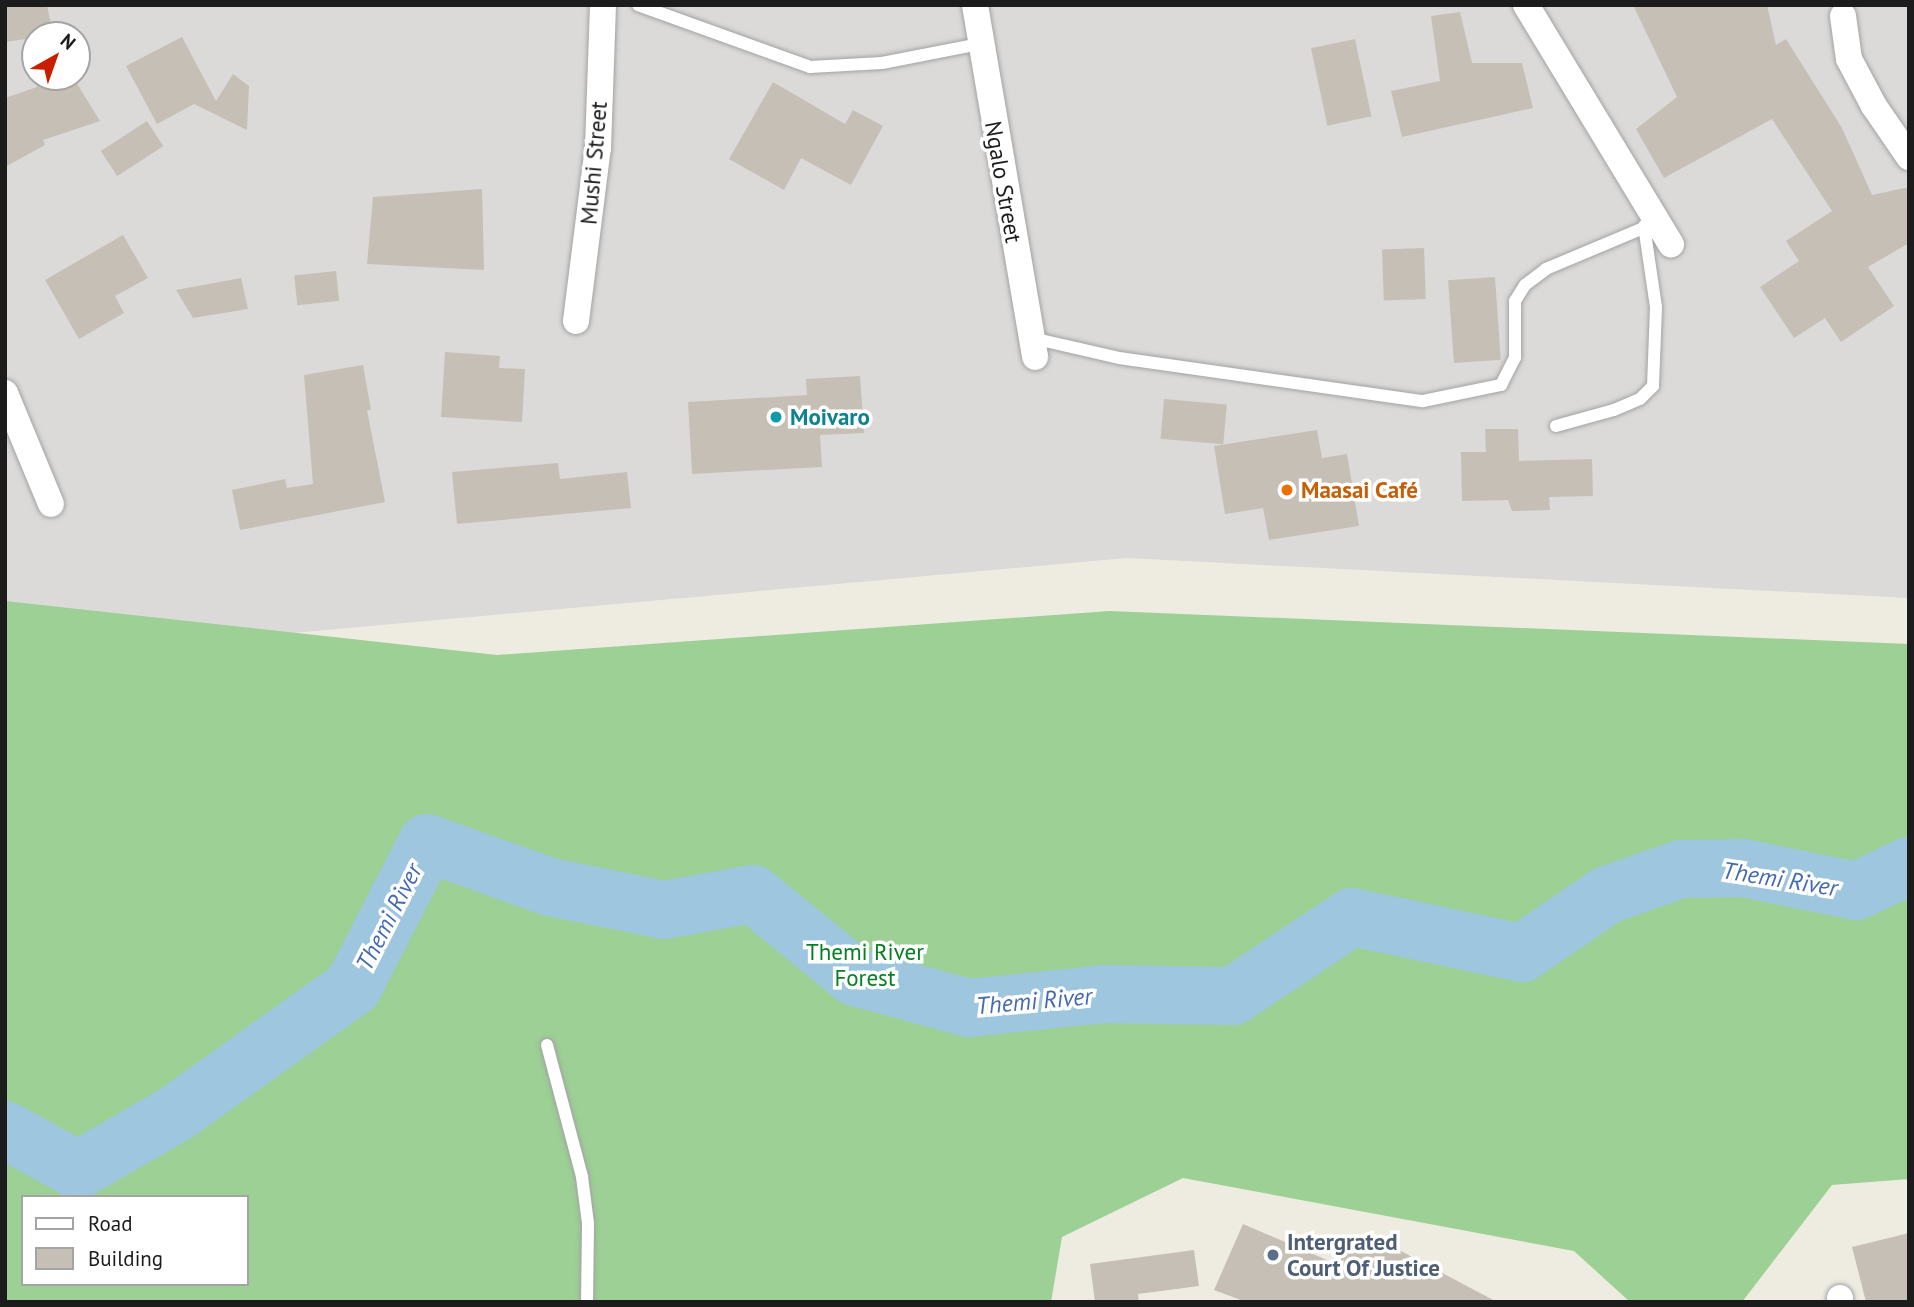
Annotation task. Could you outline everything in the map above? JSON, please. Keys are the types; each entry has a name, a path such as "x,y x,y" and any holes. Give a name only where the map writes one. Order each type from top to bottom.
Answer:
{"street":[{"name":"Mushi Street","path":"576,321 598,148 603,5"},
{"name":"Ngalo Street","path":"975,5 1033,348"},
{"path":"1526,5 1659,230"},
{"path":"1843,16 1849,59 1874,106 1909,156"},
{"path":"5,393 51,504"}],"lane":[{"path":"638,5 810,67 882,63 980,44"},
{"path":"1033,348 1423,401 1501,385 1515,358 1515,300 1525,285 1546,269 1659,230 1653,386 1640,399 1614,410 1556,426"},
{"path":"547,1045 582,1177 588,1223 587,1302"}],"shaded area":[{"path":"5,5 1909,5 1909,598 1127,558 5,659"}],"green space":[{"name":"Themi River Forest","path":"5,601 497,655 1110,611 1909,644 1909,1179 1832,1185 1742,1302 1630,1302 1574,1251 1183,1178 1062,1237 1051,1302 5,1302"}],"building":[{"path":"5,5 47,5 50,21 21,21 21,40 5,42"},
{"path":"1633,5 1767,5 1776,45 1786,39 1842,128 1872,195 1909,187 1909,243 1868,267 1894,306 1841,342 1825,318 1794,338 1760,287 1799,261 1786,241 1832,211 1772,119 1664,178 1636,129 1677,97"},
{"path":"1460,12 1472,63 1522,63 1533,108 1402,137 1391,91 1440,81 1431,16"},
{"path":"182,37 216,101 233,74 249,86 247,130 194,104 157,124 126,66"},
{"path":"1355,39 1371,116 1327,126 1311,48"},
{"path":"773,82 845,124 853,110 883,126 851,185 801,158 784,190 729,159"},
{"path":"25,91 82,91 100,121 43,140 45,145 5,167 5,98"},
{"path":"147,121 163,146 117,176 101,151"},
{"path":"482,189 484,270 367,264 373,197"},
{"path":"123,235 148,278 115,296 124,313 79,339 45,280"},
{"path":"1424,248 1426,299 1384,300 1382,249"},
{"path":"336,271 339,301 297,305 294,275"},
{"path":"1495,277 1501,360 1454,363 1448,280"},
{"path":"241,278 248,309 193,318 176,290"},
{"path":"445,352 500,356 499,368 525,369 522,422 441,417"},
{"path":"363,365 371,410 367,410 385,502 240,530 232,490 285,479 287,488 313,484 304,375"},
{"name":"Moivaro","path":"860,376 864,433 820,435 822,467 692,474 688,402 807,395 806,379"},
{"path":"1164,399 1227,404 1223,444 1161,439"},
{"path":"1485,429 1518,429 1519,461 1592,459 1593,496 1549,497 1550,510 1512,511 1508,500 1462,501 1461,452 1486,452"},
{"name":"Maasai Café","path":"1317,430 1322,458 1347,454 1359,526 1269,540 1263,508 1225,514 1214,446"},
{"path":"558,463 560,479 627,472 631,508 457,524 452,472"},
{"name":"Intergrated Court Of Justice","path":"1243,1224 1334,1263 1344,1247 1384,1242 1497,1302 1246,1302 1214,1290"},
{"path":"1909,1233 1909,1302 1866,1302 1852,1247"},
{"path":"1194,1250 1199,1286 1138,1294 1139,1302 1095,1302 1090,1264"}],"waterway":[{"name":"Themi River","path":"5,1130 78,1170 175,1114 353,987 427,843 550,887 664,910 753,894 855,977 969,1008 1105,994 1233,996 1352,917 1522,953 1607,895 1681,869 1743,868 1856,891 1909,866"}],"place":[{"name":"Moivaro","path":"776,417"},
{"name":"Maasai Café","path":"1287,490"},
{"name":"Intergrated Court Of Justice","path":"1273,1255"}]}
